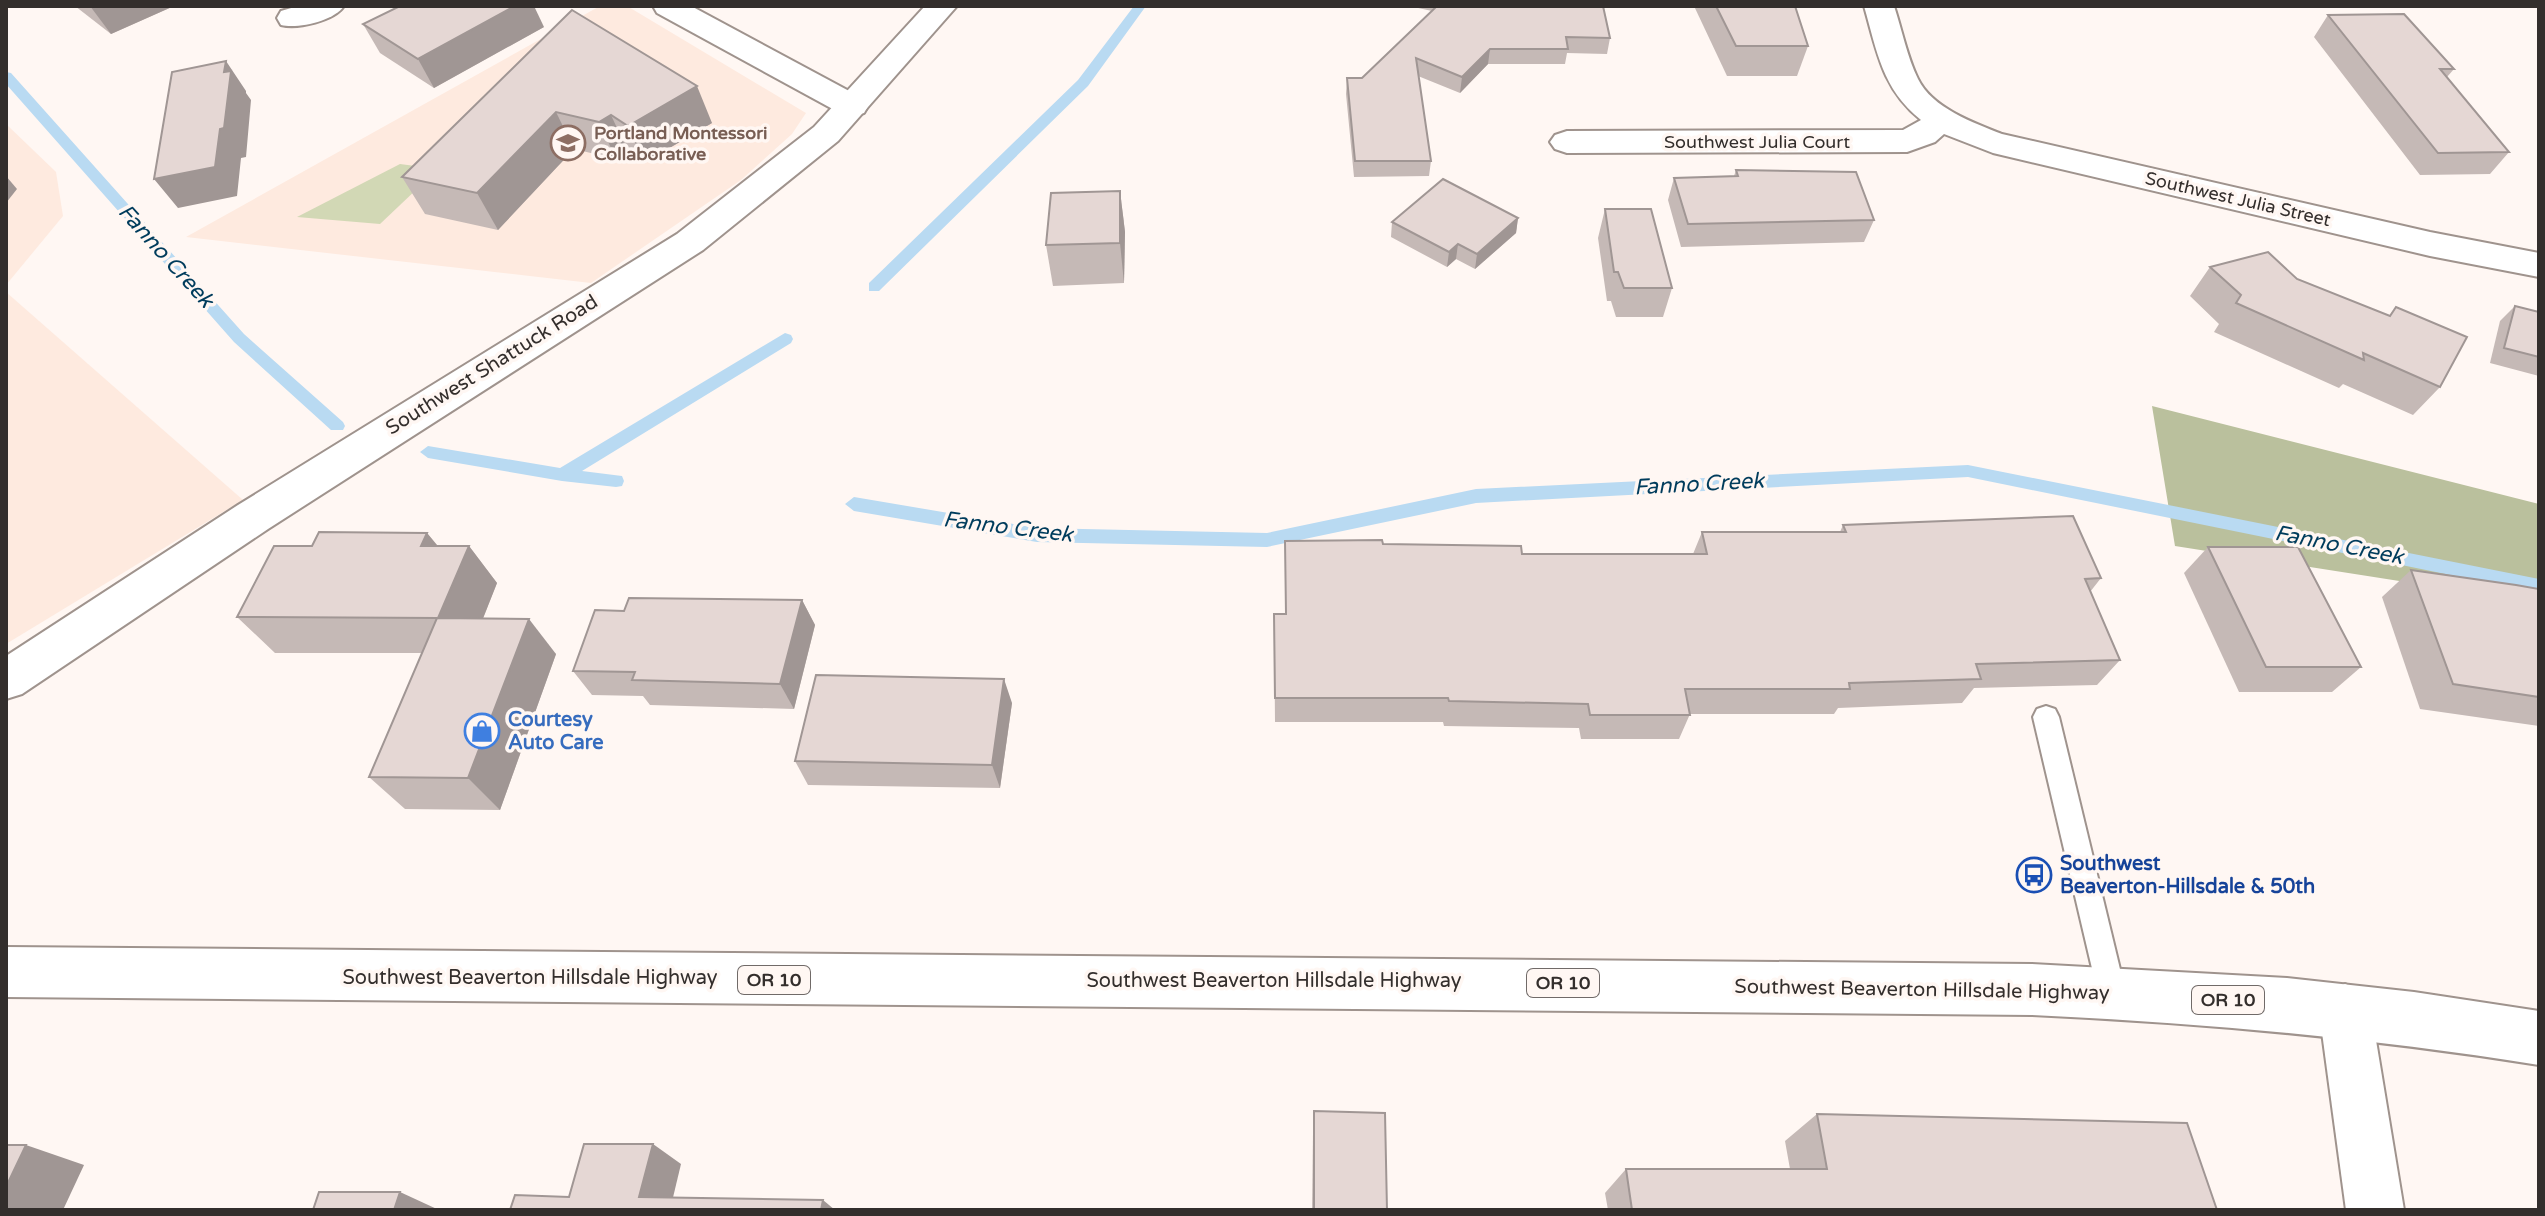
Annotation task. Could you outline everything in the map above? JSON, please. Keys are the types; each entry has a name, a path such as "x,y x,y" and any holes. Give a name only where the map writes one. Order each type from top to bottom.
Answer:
{"street":[{"path":"292,18 329,6"},
{"path":"668,6 852,106"},
{"name":"Southwest Shattuck Road","path":"6,680 253,517 690,242 802,155 852,106 942,6"},
{"path":"1879,6 1902,81 1922,105 1941,120"},
{"name":"Southwest Julia Court","path":"1567,142 1907,141 1923,135 1941,120"},
{"name":"Southwest Julia Street","path":"1941,120 1993,142 2430,244 2539,265"},
{"name":"Southwest Beaverton Hillsdale Highway","path":"6,972 1896,987 2203,997 2477,1026 2539,1038"},
{"path":"2345,1010 2375,1210"}],"lane":[{"path":"2046,717 2112,994"}],"shaded area":[{"name":"Portland Montessori Collaborative","path":"600,6 627,6 806,113 792,134 741,180 591,283 186,237"},
{"path":"6,124 56,172 63,216 6,285"},
{"path":"6,292 243,500 6,644"}],"green space":[{"path":"400,164 438,169 380,224 297,217"},
{"path":"2152,406 2539,504 2539,611 2476,593 2175,546"}],"building":[{"path":"400,6 515,6 418,59 363,24"},
{"path":"1437,6 1603,6 1610,38 1566,37 1568,49 1490,49 1462,77 1416,58 1431,161 1355,161 1347,78 1362,78"},
{"path":"1716,6 1795,6 1808,46 1736,46"},
{"path":"572,10 697,86 628,126 611,115 599,122 556,112 477,193 402,177"},
{"path":"2404,14 2454,69 2440,69 2509,152 2438,153 2328,15"},
{"path":"226,61 224,72 231,71 224,128 220,129 215,167 154,179 172,72"},
{"path":"1736,170 1856,172 1874,220 1688,224 1674,178 1738,176"},
{"path":"1443,179 1518,218 1477,254 1458,244 1449,252 1392,222"},
{"path":"1120,191 1120,243 1046,245 1051,193"},
{"path":"1605,209 1651,209 1672,288 1624,288 1618,272 1614,272"},
{"path":"2268,252 2297,279 2390,316 2396,307 2467,337 2440,387 2363,353 2364,360 2236,303 2241,295 2210,267"},
{"path":"2515,306 2539,312 2539,357 2504,348"},
{"path":"2073,516 2101,578 2085,579 2120,660 1976,664 1981,679 1849,683 1850,689 1685,689 1690,715 1590,715 1588,704 1449,701 1448,698 1275,698 1274,614 1286,614 1285,541 1382,540 1383,544 1521,546 1522,554 1707,554 1702,532 1846,532 1843,525"},
{"path":"319,532 427,533 421,546 469,546 438,618 529,619 468,778 369,777 437,618 237,617 274,546 312,546"},
{"path":"2208,547 2298,547 2361,667 2266,667"},
{"path":"2411,570 2539,589 2539,697 2453,684"},
{"path":"629,598 802,600 780,684 632,680 635,672 573,671 595,610 624,611"},
{"path":"816,675 1004,679 992,765 795,761"},
{"path":"1314,1111 1385,1113 1387,1210 1314,1210"},
{"path":"1817,1114 2187,1123 2217,1210 1632,1210 1626,1169 1827,1169"},
{"path":"584,1144 653,1144 639,1197 823,1200 821,1210 510,1210 515,1195 569,1197"},
{"path":"6,1145 26,1145 6,1187"},
{"path":"319,1192 400,1192 394,1210 313,1210"}],"waterway":[{"path":"874,287 1083,83 1140,6"},
{"name":"Fanno Creek","path":"6,76 239,338 337,426"},
{"path":"562,475 785,339"},
{"name":"Fanno Creek","path":"428,452 562,475"},
{"name":"Fanno Creek","path":"854,504 1037,535 1267,540 1476,496 1968,471 2539,586"},
{"name":"Fanno Creek","path":"562,475 616,481"}],"place":[{"name":"Portland Montessori Collaborative","path":"568,143"},
{"name":"Courtesy Auto Care","path":"482,731"},
{"name":"Southwest Beaverton-Hillsdale & 50th","path":"2034,875"}]}
